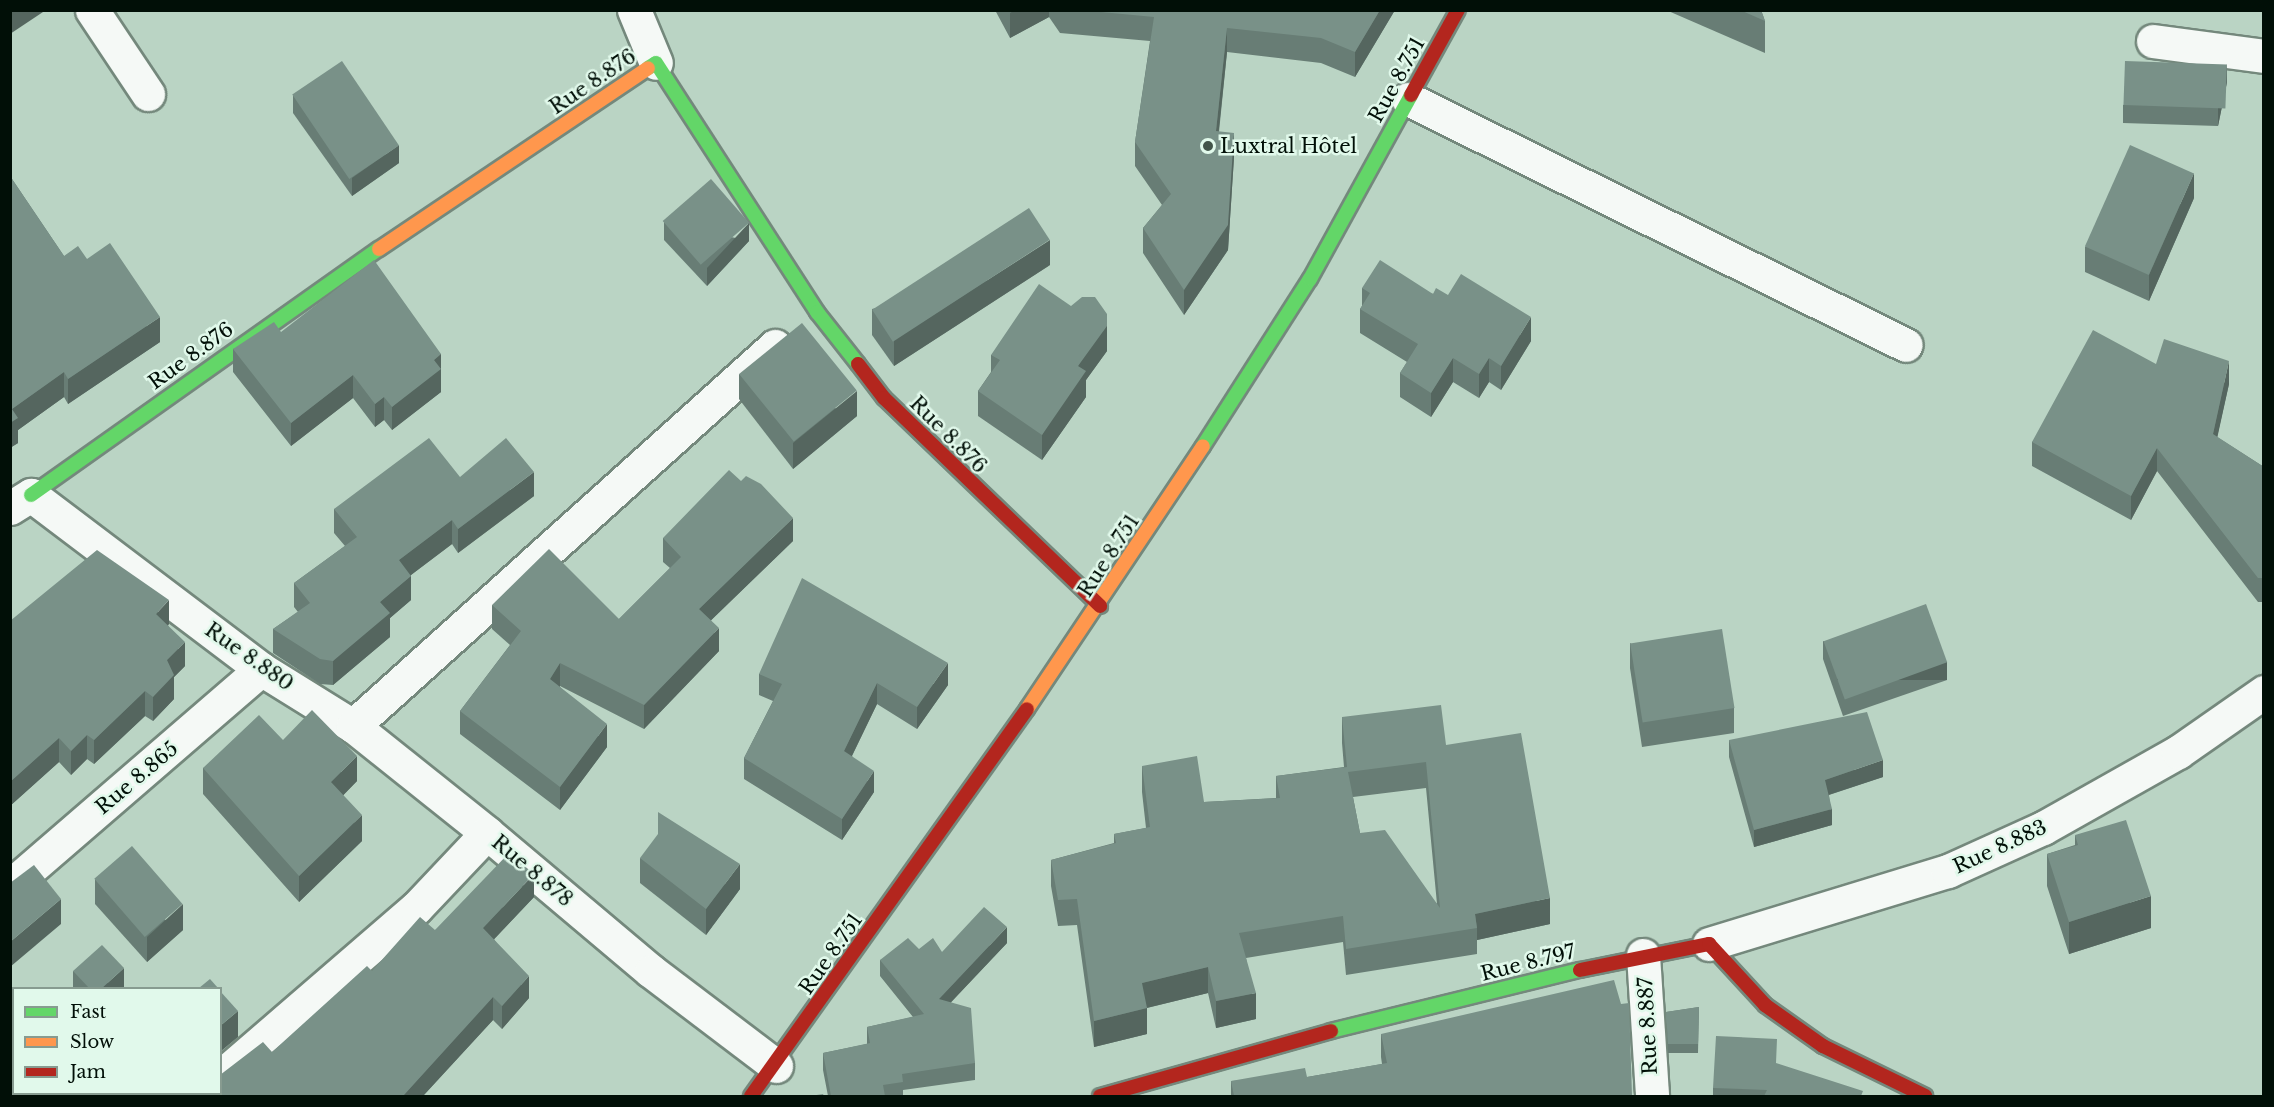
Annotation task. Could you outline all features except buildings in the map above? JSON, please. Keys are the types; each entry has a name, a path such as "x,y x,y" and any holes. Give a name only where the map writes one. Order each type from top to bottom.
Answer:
{"street":[{"path":"92,10 148,94"},
{"path":"634,10 656,63"},
{"name":"Rue 8.751","path":"751,1096 776,1066 1100,606 1310,279 1458,10"},
{"path":"2153,41 2264,56"},
{"name":"Rue 8.876","path":"21,501 261,329 656,63 817,312 884,398 1100,606"},
{"path":"1408,99 1906,345"},
{"path":"353,726 729,383 817,312"},
{"name":"Rue 8.880","path":"21,501 261,669 353,726 487,833"},
{"name":"Rue 8.865","path":"10,886 261,669"},
{"name":"Rue 8.883","path":"1709,944 1948,871 2043,828 2178,752 2264,692"},
{"name":"Rue 8.878","path":"222,1075 416,908 487,833 651,971 776,1066"},
{"path":"1709,944 1765,1005 1813,1039 1925,1096"},
{"name":"Rue 8.797","path":"1100,1096 1345,1028 1643,955 1709,944"},
{"name":"Rue 8.887","path":"1643,955 1652,1096"}],"traffic: fast":[{"path":"648,68 656,63 817,312 858,364"},
{"path":"1203,446 1310,279 1411,95"},
{"path":"31,495 379,249"},
{"path":"1331,1031 1580,970"}],"traffic: slow":[{"path":"379,249 648,68"},
{"path":"1027,709 1203,446"}],"traffic: jam":[{"path":"1411,95 1458,10"},
{"path":"858,364 884,398 1100,606"},
{"path":"751,1096 1027,709"},
{"path":"1580,970 1709,944 1765,1005 1823,1046 1925,1096"},
{"path":"1100,1096 1331,1031"}],"place":[{"name":"Luxtral Hôtel","path":"1208,146"}]}
